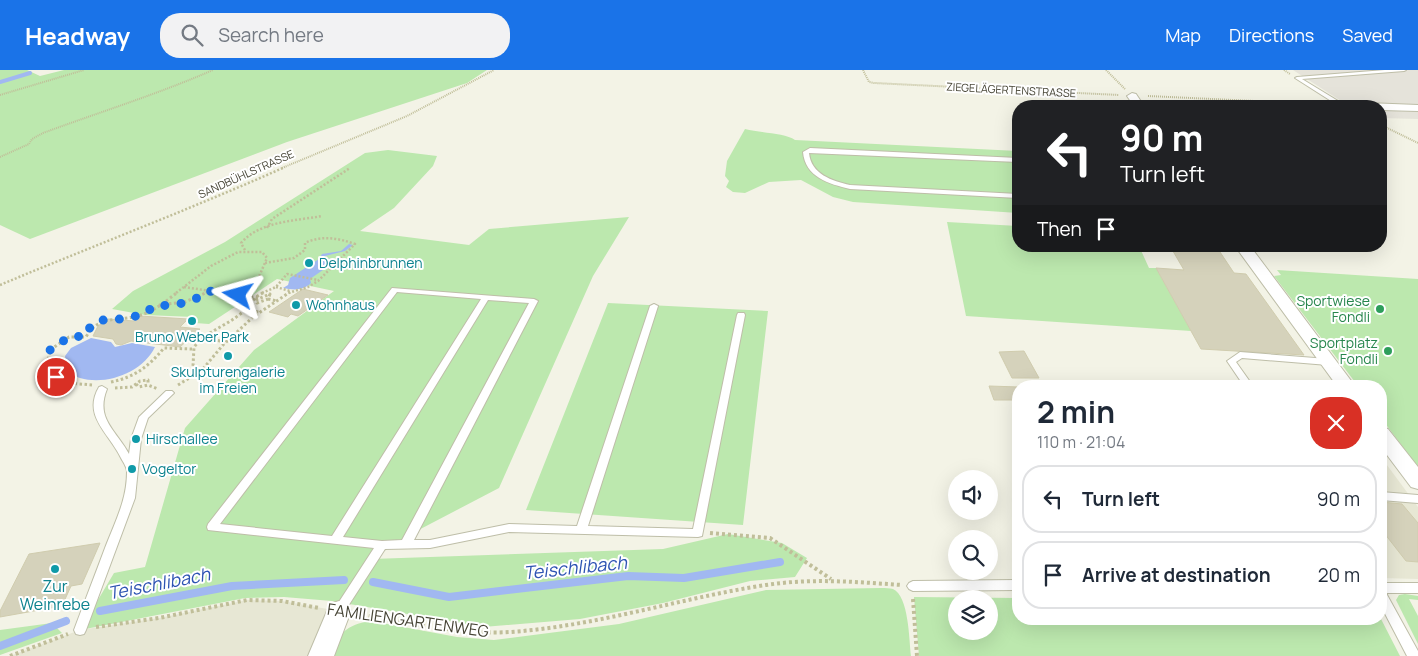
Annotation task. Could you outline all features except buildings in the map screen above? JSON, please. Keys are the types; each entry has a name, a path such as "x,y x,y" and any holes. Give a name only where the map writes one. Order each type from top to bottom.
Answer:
{"street":[{"path":"1132,96 1135,100"},
{"path":"1387,107 1418,108"},
{"path":"1246,252 1342,380"},
{"path":"1387,441 1418,482"},
{"path":"321,656 339,611"}],"lane":[{"path":"1333,100 1297,78 1404,70"},
{"path":"1012,160 810,150 806,152 805,156 810,166 819,176 836,184 1012,196"},
{"path":"406,544 534,301 395,290 212,526 382,545 430,544 509,528 698,533 741,315"},
{"path":"335,540 486,297"},
{"path":"582,530 654,306"},
{"path":"1244,380 1231,361 1240,355 1328,362"},
{"path":"102,385 96,400 100,420 121,448 132,469"},
{"path":"80,630 130,498 136,439 144,417 169,393"},
{"path":"1387,496 1418,499"},
{"path":"339,611 382,545"},
{"path":"913,586 1012,585"},
{"path":"1387,588 1418,588"},
{"path":"1387,605 1414,656"}],"path":[{"path":"0,95 84,70"},
{"path":"0,157 29,144 32,139 43,133 126,102 170,89 213,70"},
{"name":"SANDBÜHLSTRASSE","path":"0,285 116,236 216,198 338,143 407,116 494,70"},
{"name":"ZIEGELÄGERTENSTRASSE","path":"863,70 869,82 874,83 1225,100"},
{"path":"1106,70 1132,96"},
{"path":"1387,128 1418,143"},
{"path":"266,228 272,219 350,168"},
{"path":"245,250 241,243 244,238 266,228 322,216"},
{"path":"169,393 186,378 202,370 227,342 260,313 291,291 308,287 318,281 354,244 328,237 314,238 305,243 305,250 294,258 265,263"},
{"path":"155,387 148,385 148,380 132,387 69,383 46,369 50,350 69,337 86,336 86,333 95,324 107,318 121,319 142,315 184,287 212,265 245,250 262,252 267,258 265,263 255,286 243,296"},
{"path":"202,370 193,366 192,349 203,338 232,321 245,310 253,297 276,287 287,274 318,281"},
{"path":"184,287 259,298 270,294 268,299 278,301"},
{"path":"276,287 291,291"},
{"path":"158,305 169,306 196,300 209,291"},
{"path":"245,310 260,313"},
{"path":"203,338 227,342"},
{"path":"102,385 129,378 149,366 164,348 192,349"},
{"path":"698,533 770,538 832,580"},
{"name":"FAMILIENGARTENWEG","path":"10,656 80,630 159,618 247,600 282,601 476,632 509,632 578,625 767,585 832,580 913,586"},
{"path":"913,586 917,656"}],"shaded area":[{"path":"1293,70 1418,70 1418,119 1387,118 1387,100 1340,100"},
{"path":"1387,465 1418,507 1418,579 1387,578"},
{"path":"247,600 282,601 339,611 321,656 10,656 80,630 159,618"}],"green space":[{"path":"0,70 27,70 40,76 64,70 487,70 467,83 287,142 30,239 0,225"},
{"path":"745,129 785,136 795,140 1012,151 1012,213 853,202 833,197 801,180 769,182 745,193 733,192 726,187 729,181 725,176 727,161"},
{"path":"388,150 437,156 433,166 394,208 360,231 469,245 489,229 629,217 593,276 499,488 409,535 372,559 663,549 728,534 782,543 807,558 795,577 750,581 663,603 580,619 483,627 332,601 284,597 245,598 80,630 114,573 145,567 185,428 254,350 334,291 277,279 209,324 195,323 194,317 145,315 112,309 133,291 225,242 365,153"},
{"path":"947,222 1012,226 1012,252 1142,252 1149,268 1156,268 1191,331 966,316"},
{"path":"1277,270 1418,279 1418,467 1387,426 1387,380 1353,380 1274,276 1281,275"},
{"path":"608,303 768,311 743,525 526,510"},
{"path":"889,588 898,593 905,609 911,656 327,656 339,636 349,628 371,621 457,637 494,640 619,624 766,590"},
{"path":"1399,595 1418,596 1418,600 1409,599 1418,616 1418,644 1396,600"},
{"path":"914,597 948,597 948,640 998,640 998,598 1012,598 1012,625 1384,625 1400,656 919,656"},
{"path":"52,623 62,633 0,655 0,630"}],"water":[{"path":"349,244 353,245 345,251 325,256 325,258 330,259 333,263 310,279 311,283 308,286 298,289 283,288 288,285 290,278 319,259 322,254 341,251"},
{"path":"91,338 111,342 115,347 132,343 155,347 142,364 133,370 112,378 90,380 78,377 67,370 65,356 71,348"}],"waterway":[{"path":"0,82 30,73"},
{"name":"Teischlibach","path":"373,582 449,597 628,576 684,578 780,562"},
{"name":"Teischlibach","path":"100,611 232,586 344,580"},
{"name":"Teischlibach","path":"0,646 66,621"}],"place":[{"name":"Delphinbrunnen","path":"309,263"},
{"name":"Wohnhaus","path":"296,305"},
{"name":"Sportwiese Fondli","path":"1380,309"},
{"name":"Bruno Weber Park","path":"192,321"},
{"name":"Sportplatz Fondli","path":"1388,351"},
{"name":"Skulpturengalerie im Freien","path":"228,356"},
{"name":"Hirschallee","path":"136,439"},
{"name":"Vogeltor","path":"132,469"},
{"name":"Zur Weinrebe","path":"55,569"}],"route":[{"path":"56,377 46,369 46,361 50,350 69,337 88,335 86,333 95,324 107,318 132,318 142,315 158,305 169,306 187,300 196,300 209,291 238,295"}]}
